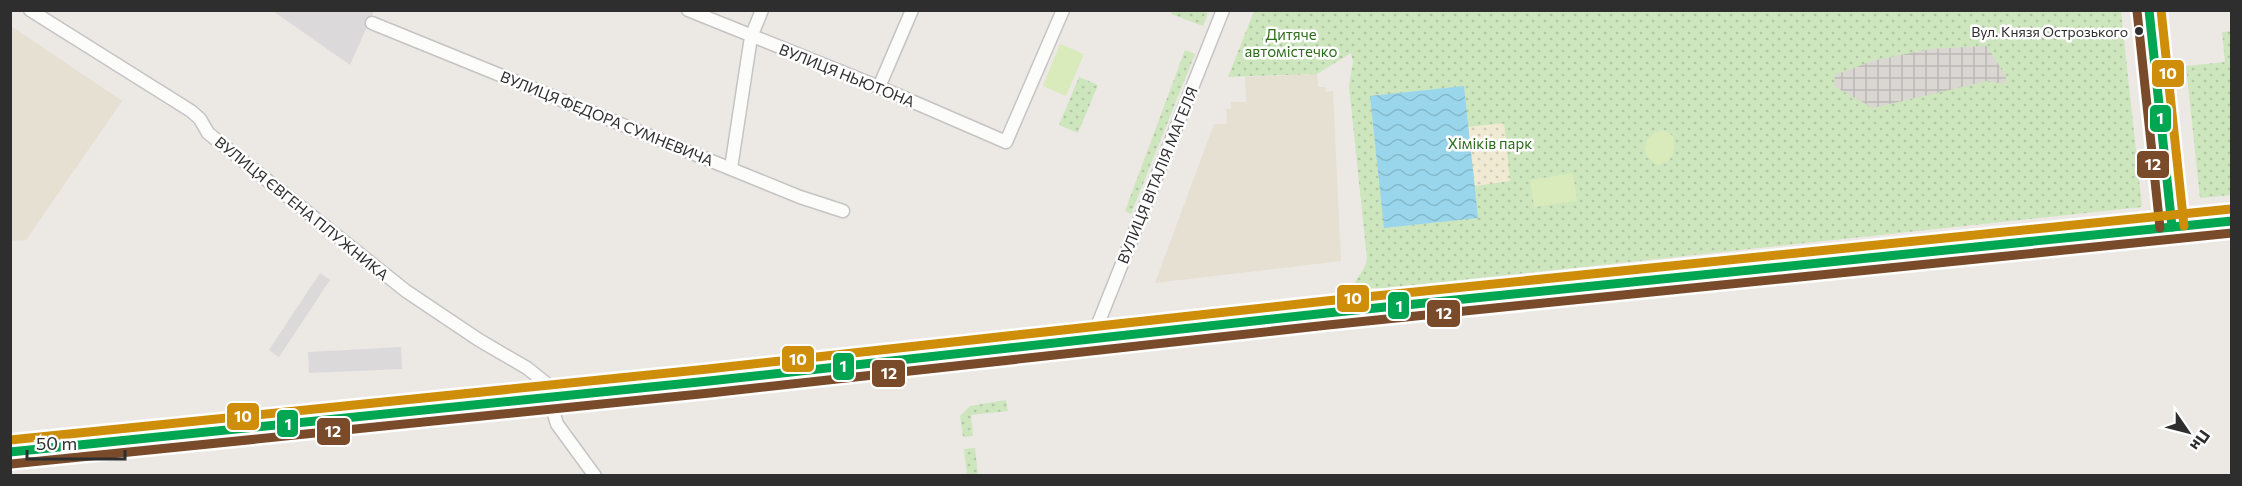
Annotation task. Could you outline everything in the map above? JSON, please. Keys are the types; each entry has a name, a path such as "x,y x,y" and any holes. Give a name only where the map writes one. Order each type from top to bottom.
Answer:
{"main road":[{"path":"10,452 548,391 1092,339 2232,221"}],"street":[{"name":"ВУЛИЦЯ ЄВГЕНА ПЛУЖНИКА","path":"30,10 191,111 200,119 208,133 406,291 479,340 526,368 548,391"},
{"name":"ВУЛИЦЯ НЬЮТОНА","path":"688,10 879,87 1006,142 1063,10"},
{"path":"731,168 751,37 762,10"},
{"path":"879,87 912,10"},
{"name":"ВУЛИЦЯ ВІТАЛІЯ МАГЕЛЯ","path":"1092,339 1223,10"},
{"path":"2149,10 2172,227"},
{"name":"ВУЛИЦЯ ФЕДОРА СУМНЕВИЧА","path":"372,23 800,197 843,211"},
{"path":"548,391 556,424 595,476"}],"shaded area":[{"path":"273,11 374,11 350,65"},
{"path":"11,26 122,101 26,240 11,241"},
{"path":"1987,46 2006,77 2005,84 1987,81 1873,108 1834,86 1835,75 1872,61 1930,49"},
{"path":"1317,74 1318,87 1325,87 1326,92 1333,91 1341,261 1155,283 1214,124 1227,124 1226,109 1231,109 1231,102 1246,102 1245,77"},
{"path":"320,273 330,280 279,357 269,350"},
{"path":"401,347 402,369 309,373 308,352"}],"green space":[{"path":"1172,11 1208,13 1203,26 1171,14"},
{"name":"Хіміків парк","path":"1254,11 2121,11 2142,207 1386,288 1352,288 1367,259 1349,86 1353,62 1351,53 1317,74 1228,77"},
{"path":"2231,31 2231,195 2200,198 2186,66 2225,62 2222,32"},
{"path":"1060,44 1084,54 1066,96 1043,86"},
{"path":"1185,50 1195,54 1131,214 1125,211"},
{"path":"1079,77 1098,85 1078,133 1059,125"},
{"path":"1664,130 1673,136 1674,152 1670,159 1657,165 1647,156 1646,145 1651,135"},
{"path":"1573,173 1577,201 1534,207 1530,180"},
{"path":"1006,400 1008,411 971,415 973,436 963,437 960,416 970,406"},
{"path":"975,448 978,475 967,475 964,449"}],"sand":[{"path":"1504,123 1510,181 1475,186 1468,127"}],"water":[{"path":"1464,86 1478,218 1384,228 1370,96"}],"transit line":[{"name":"1","path":"2149,10 2172,227"},
{"name":"10","path":"2161,10 2184,226"},
{"name":"12","path":"2137,11 2160,228"},
{"name":"10","path":"10,440 708,369 1326,301 2231,209"},
{"name":"1","path":"10,452 709,381 1327,313 2232,221"},
{"name":"12","path":"11,464 710,393 1328,325 2232,233"}],"place":[{"name":"Вул. Князя Острозького","path":"2139,31"}],"park label":[{"name":"Дитяче автомістечко","path":"1291,42"}]}
